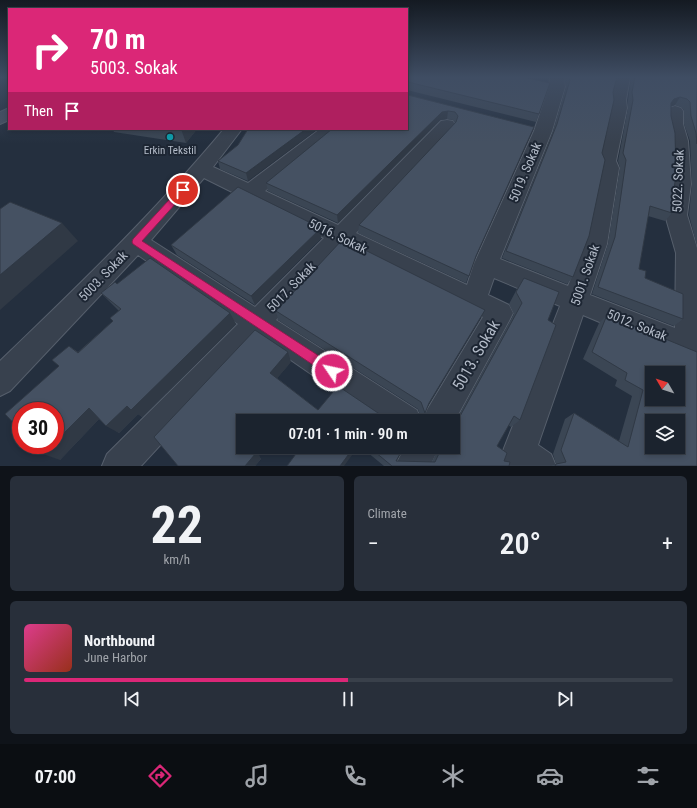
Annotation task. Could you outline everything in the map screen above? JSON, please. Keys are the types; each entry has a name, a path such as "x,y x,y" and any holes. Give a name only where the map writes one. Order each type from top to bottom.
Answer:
{"street":[{"name":"5019. Sokak","path":"474,301 546,99"},
{"name":"5001. Sokak","path":"524,461 596,244 610,168 607,161 619,108 618,99"},
{"name":"5022. Sokak","path":"675,111 675,124 679,141 680,184 676,215 692,255 692,348"},
{"name":"5017. Sokak","path":"119,466 447,125"},
{"name":"5003. Sokak","path":"0,381 136,242 202,169 232,130"},
{"path":"250,192 327,130"},
{"name":"5016. Sokak","path":"202,169 474,301"},
{"path":"136,242 258,321 396,414"},
{"name":"5012. Sokak","path":"486,264 692,348"},
{"name":"5013. Sokak","path":"442,414 500,313 474,301"},
{"path":"412,466 419,454"}],"building":[{"path":"408,99 423,99 534,127 476,256 469,276 359,225 456,122 458,116 455,112 442,112 337,215 266,183 331,130 408,130"},
{"path":"477,99 544,99 539,114"},
{"path":"564,99 614,99 602,153 605,160 589,236 573,277 506,251 557,124"},
{"path":"633,99 675,99 671,103 671,116 675,133 676,176 671,207 672,213 650,206 639,269 646,271 645,278 683,294 683,319 598,287 615,237 626,160 623,153"},
{"path":"687,99 697,99 697,144 696,133 691,116 690,102"},
{"path":"247,130 305,130 246,173 218,161 238,145"},
{"path":"238,187 321,228 251,296 171,245"},
{"path":"10,202 62,223 0,275 0,209"},
{"path":"343,239 485,310 429,403 425,413 421,402 276,311"},
{"path":"150,258 230,313 131,410 127,406 106,426 89,408 64,433 64,402 18,402 59,366 52,360 69,346 78,353 113,321 110,318 121,309 101,293 115,282 117,284"},
{"path":"524,278 559,292 548,320 556,325 520,420 514,416 497,446 507,453 504,461 510,462 509,466 392,466 377,454 400,454 396,461 435,462 439,454 460,454 460,416 522,303 516,292"},
{"path":"607,315 697,352 697,466 555,466 556,464 566,462 561,450 574,413 628,447 643,390 625,380 627,373 592,352"},
{"path":"255,330 288,352 270,373 318,410 338,386 380,414 236,414 236,454 255,454 245,466 178,466 154,437"},
{"path":"12,408 12,421 5,414"},
{"path":"296,454 349,454 340,466 287,466"}],"place":[{"name":"Erkin Tekstil","path":"170,137"}],"route":[{"path":"183,190 136,242 332,371"}]}
